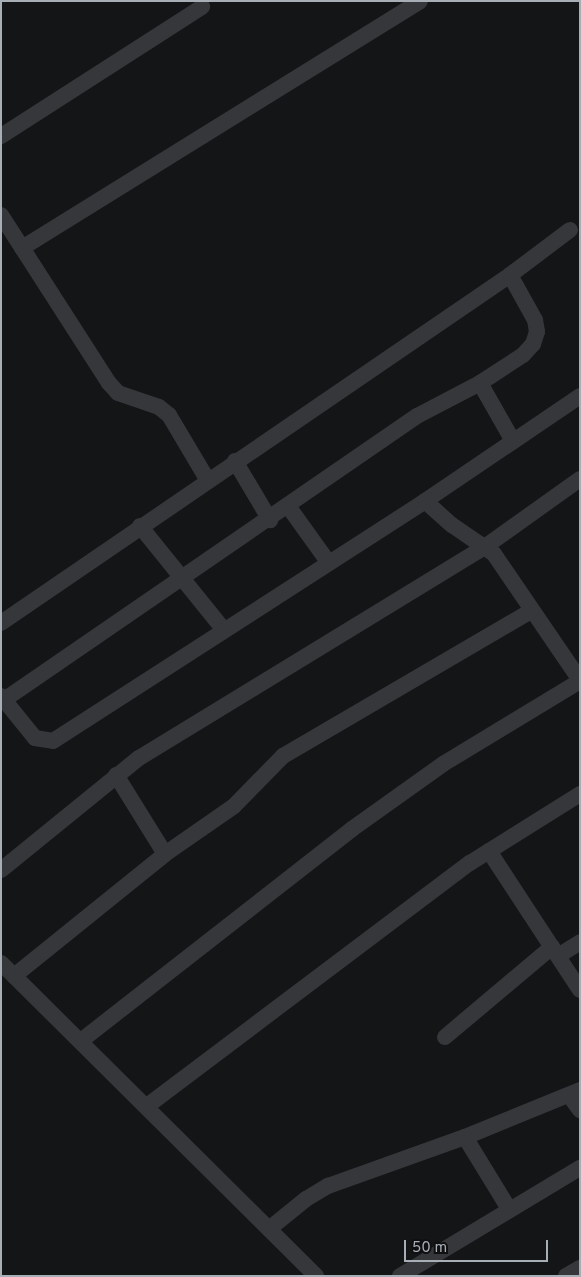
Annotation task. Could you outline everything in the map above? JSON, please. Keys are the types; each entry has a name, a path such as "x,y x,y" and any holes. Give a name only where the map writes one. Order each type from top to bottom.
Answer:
{"street":[{"path":"22,248 420,1"},
{"path":"1,136 202,7"},
{"path":"1,215 109,383 118,393 159,407 169,414 207,479"},
{"path":"1,623 207,479 510,275 570,230"},
{"path":"510,275 535,320 537,332 533,344 523,355 480,383 417,416 270,520 2,699 35,738 53,741 425,501 580,396"},
{"path":"480,383 514,441"},
{"path":"235,461 270,520"},
{"path":"1,870 139,758 486,546 580,479"},
{"path":"82,1040 352,829 443,764 580,680 486,546 452,525 425,501"},
{"path":"288,506 329,563"},
{"path":"140,526 224,630"},
{"path":"14,976 165,854 234,806 283,756 531,612"},
{"path":"116,775 165,854"},
{"path":"147,1106 489,851 580,794"},
{"path":"489,851 580,990"},
{"path":"445,1037 555,952 580,942"},
{"path":"1,962 82,1040 316,1276"},
{"path":"269,1229 316,1192 465,1137 574,1092 580,1110"},
{"path":"465,1137 508,1208"},
{"path":"400,1276 508,1208 580,1168"},
{"path":"566,1276 580,1268"}]}
